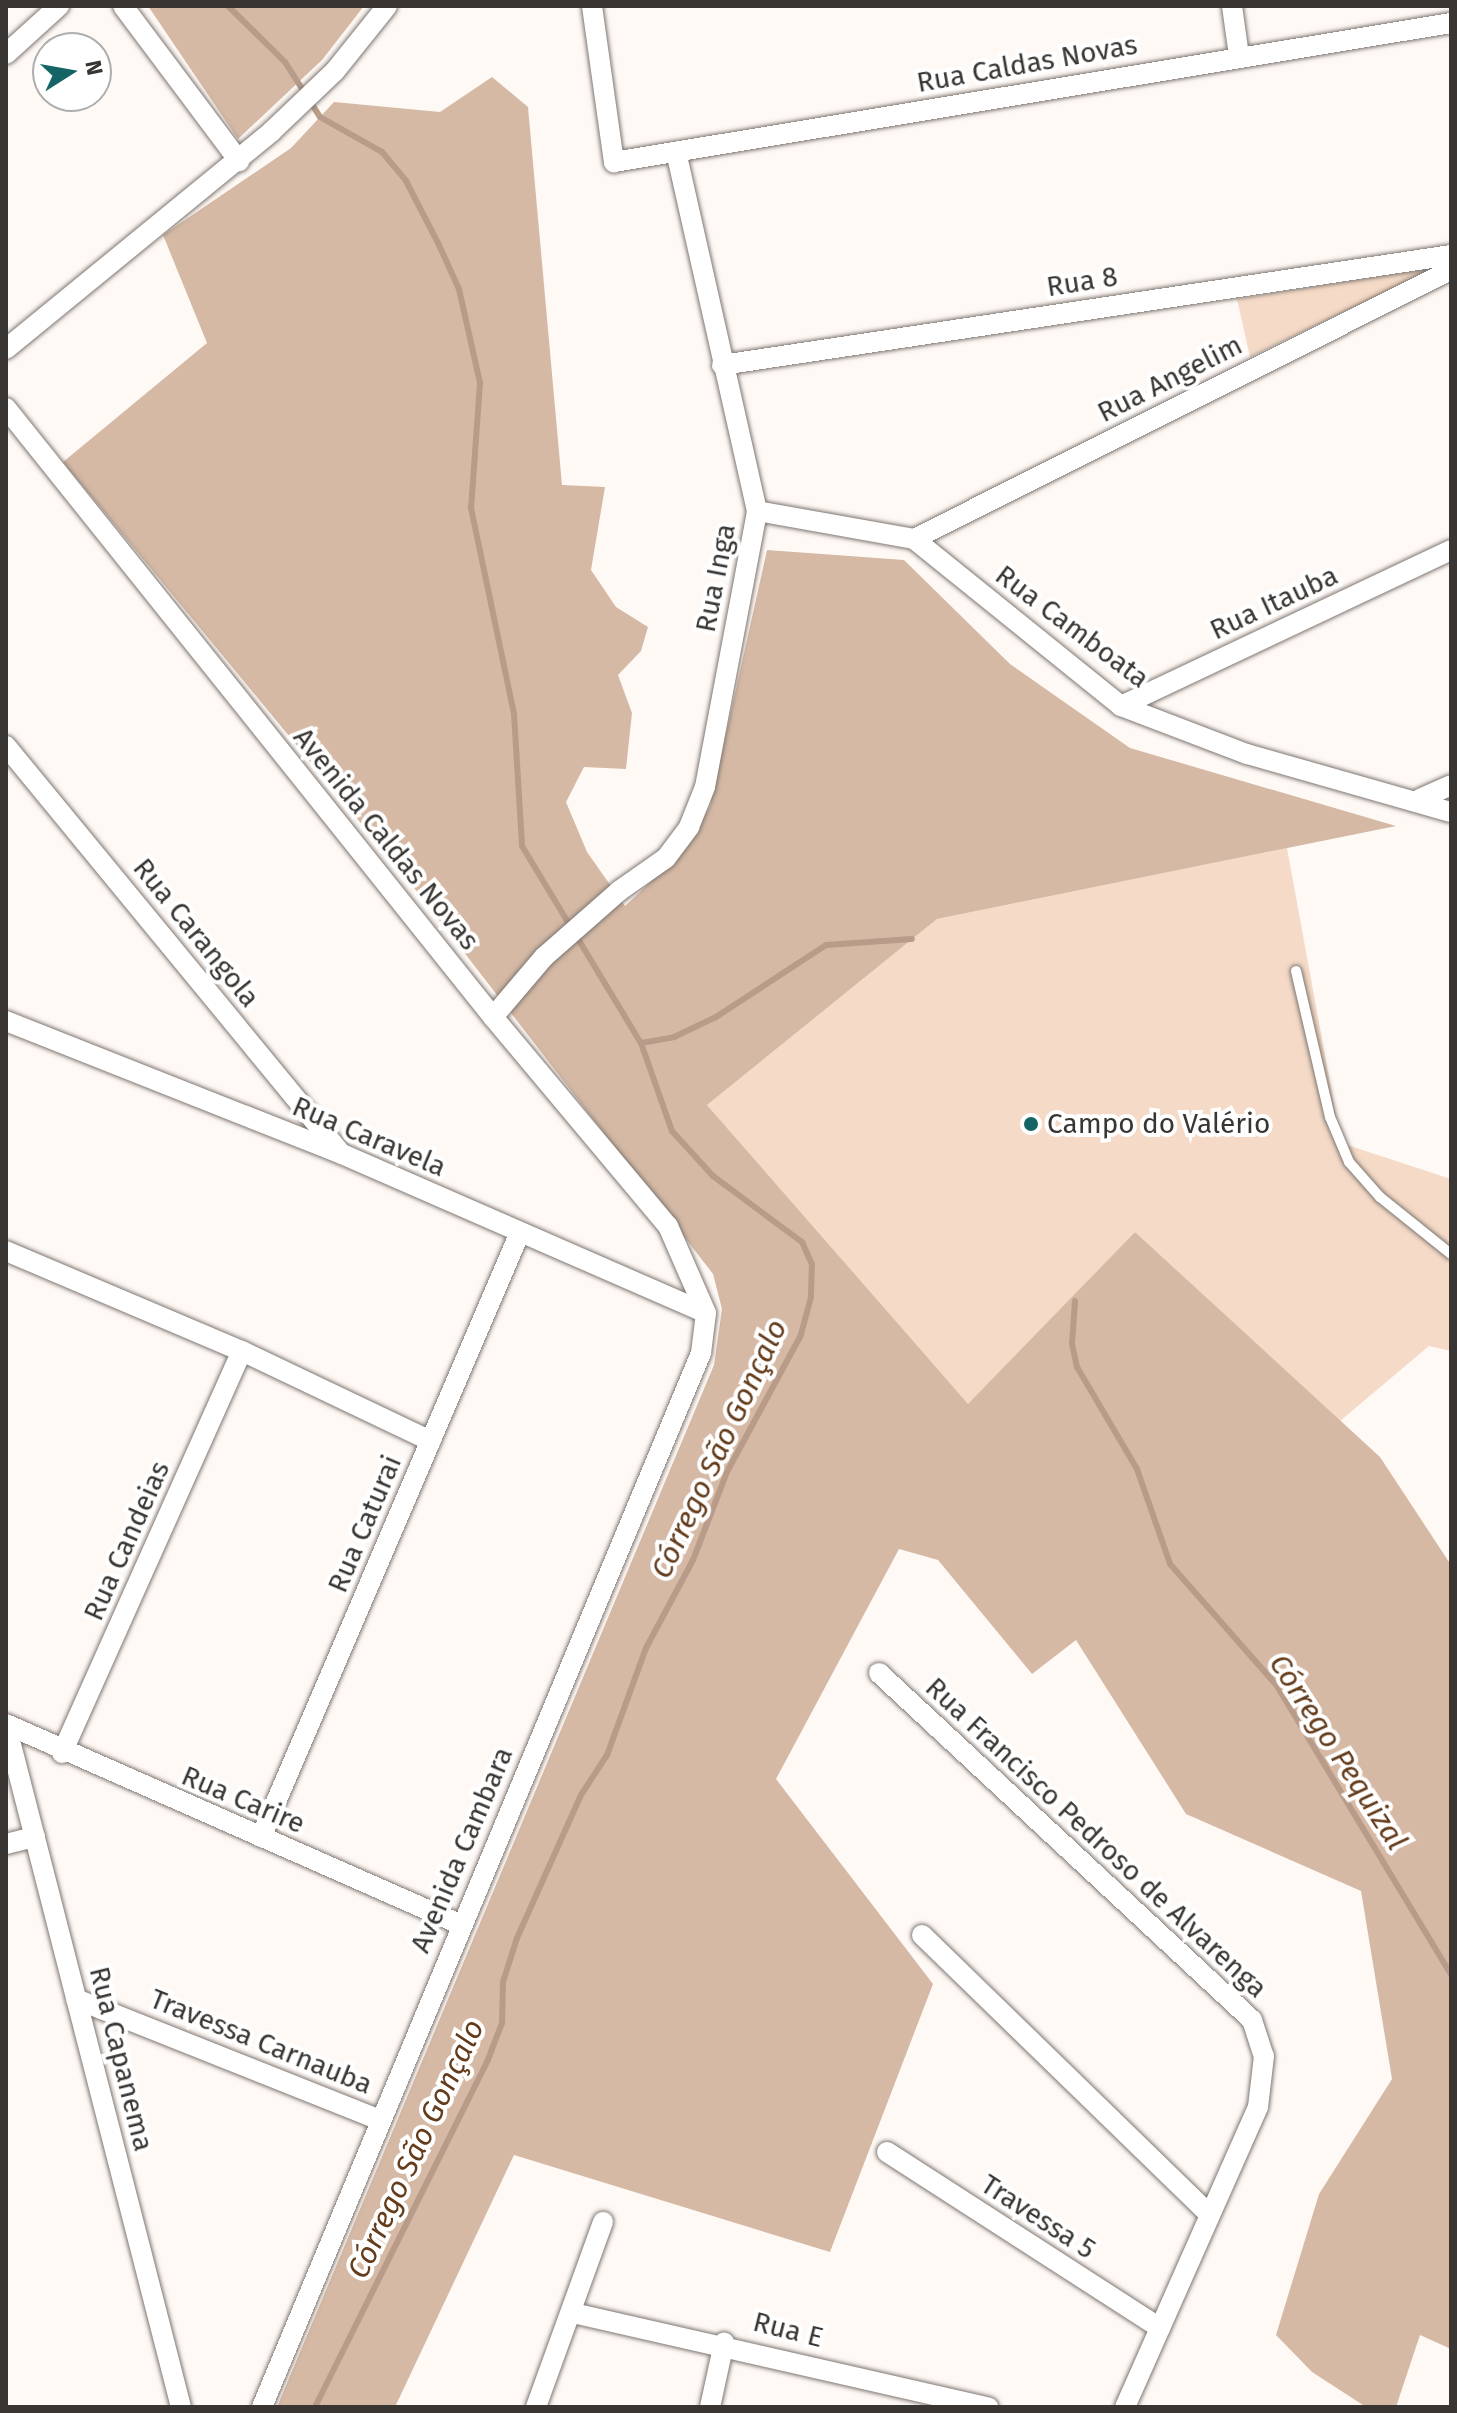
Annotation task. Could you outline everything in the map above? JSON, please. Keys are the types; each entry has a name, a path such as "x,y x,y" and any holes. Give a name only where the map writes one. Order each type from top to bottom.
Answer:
{"street":[{"path":"6,54 59,6"},
{"path":"123,6 239,161"},
{"path":"6,349 239,161 335,71 387,6"},
{"name":"Rua Caldas Novas","path":"592,6 614,161 1451,23"},
{"path":"1232,6 1239,56"},
{"name":"Rua Inga","path":"493,1017 544,957 619,891 666,858 689,827 705,787 757,511 676,152"},
{"name":"Rua 8","path":"722,365 1451,255"},
{"name":"Rua Angelim","path":"914,539 1451,270"},
{"name":"Avenida Caldas Novas","path":"6,408 493,1017 668,1226 706,1313"},
{"name":"Rua Camboata","path":"757,511 914,539 1121,706 1247,754 1420,799 1451,812"},
{"name":"Rua Itauba","path":"1121,706 1451,550"},
{"name":"Rua Carangola","path":"6,746 342,1154"},
{"path":"1420,799 1451,785"},
{"name":"Rua Caravela","path":"6,1021 342,1154 706,1313"},
{"name":"Rua Caturai","path":"261,1837 520,1232"},
{"path":"6,1251 242,1351 431,1441"},
{"name":"Avenida Cambara","path":"262,2407 460,1924 701,1353 706,1313"},
{"name":"Rua Candeias","path":"62,1753 242,1351"},
{"name":"Rua Francisco Pedroso de Alvarenga","path":"879,1673 1252,2020 1264,2056 1258,2107 1208,2213 1125,2407"},
{"name":"Rua Carire","path":"6,1724 62,1753 460,1924"},
{"name":"Rua Capanema","path":"6,1724 181,2407"},
{"path":"6,1844 35,1837"},
{"path":"922,1935 1208,2213"},
{"name":"Travessa Carnauba","path":"76,1999 380,2120"},
{"name":"Travessa 5","path":"887,2152 1160,2328"},
{"path":"536,2407 573,2313 603,2222"},
{"name":"Rua E","path":"573,2313 724,2343 988,2407"},
{"path":"710,2407 724,2343"}],"lane":[{"path":"1296,971 1330,1117 1349,1162 1380,1197 1451,1254"}],"shaded area":[{"path":"148,6 364,6 322,60 238,139"},
{"path":"492,77 528,107 562,485 605,487 591,570 616,607 648,627 641,651 618,675 632,713 626,769 584,767 566,802 587,852 625,906 686,849 710,806 767,550 904,560 1010,664 1130,748 1396,826 937,919 707,1105 968,1404 1135,1232 1380,1457 1451,1565 1451,2349 1420,2335 1396,2407 1366,2407 1312,2372 1276,2335 1319,2194 1392,2079 1361,1891 1186,1814 1076,1640 1032,1674 938,1560 899,1549 776,1779 933,1984 830,2252 514,2155 395,2407 277,2407 714,1365 722,1309 713,1274 411,884 63,462 207,343 163,235 291,148 334,102 440,112"},
{"path":"1437,267 1250,357 1237,299"},
{"name":"Campo do Valério","path":"1287,848 1341,1143 1451,1179 1451,1351 1429,1346 1340,1421 1135,1232 968,1405 707,1105 937,919"}],"waterway":[{"name":"Córrego São Gonçalo","path":"228,6 285,62 320,117 382,152 406,181 439,245 459,289 480,383 471,508 514,714 522,846 641,1043 672,1131 713,1176 802,1242 812,1264 811,1297 801,1335 727,1472 693,1560 646,1648 607,1755 581,1795 517,1938 503,1982 502,2023 488,2060 315,2407"},
{"name":"Córrego Pequizal","path":"641,1043 674,1037 716,1017 826,945 912,939"},
{"name":"Córrego Pequizal","path":"1075,1301 1072,1344 1077,1367 1137,1469 1170,1564 1277,1686 1451,1974"}],"place":[{"name":"Campo do Valério","path":"1031,1124"}]}
